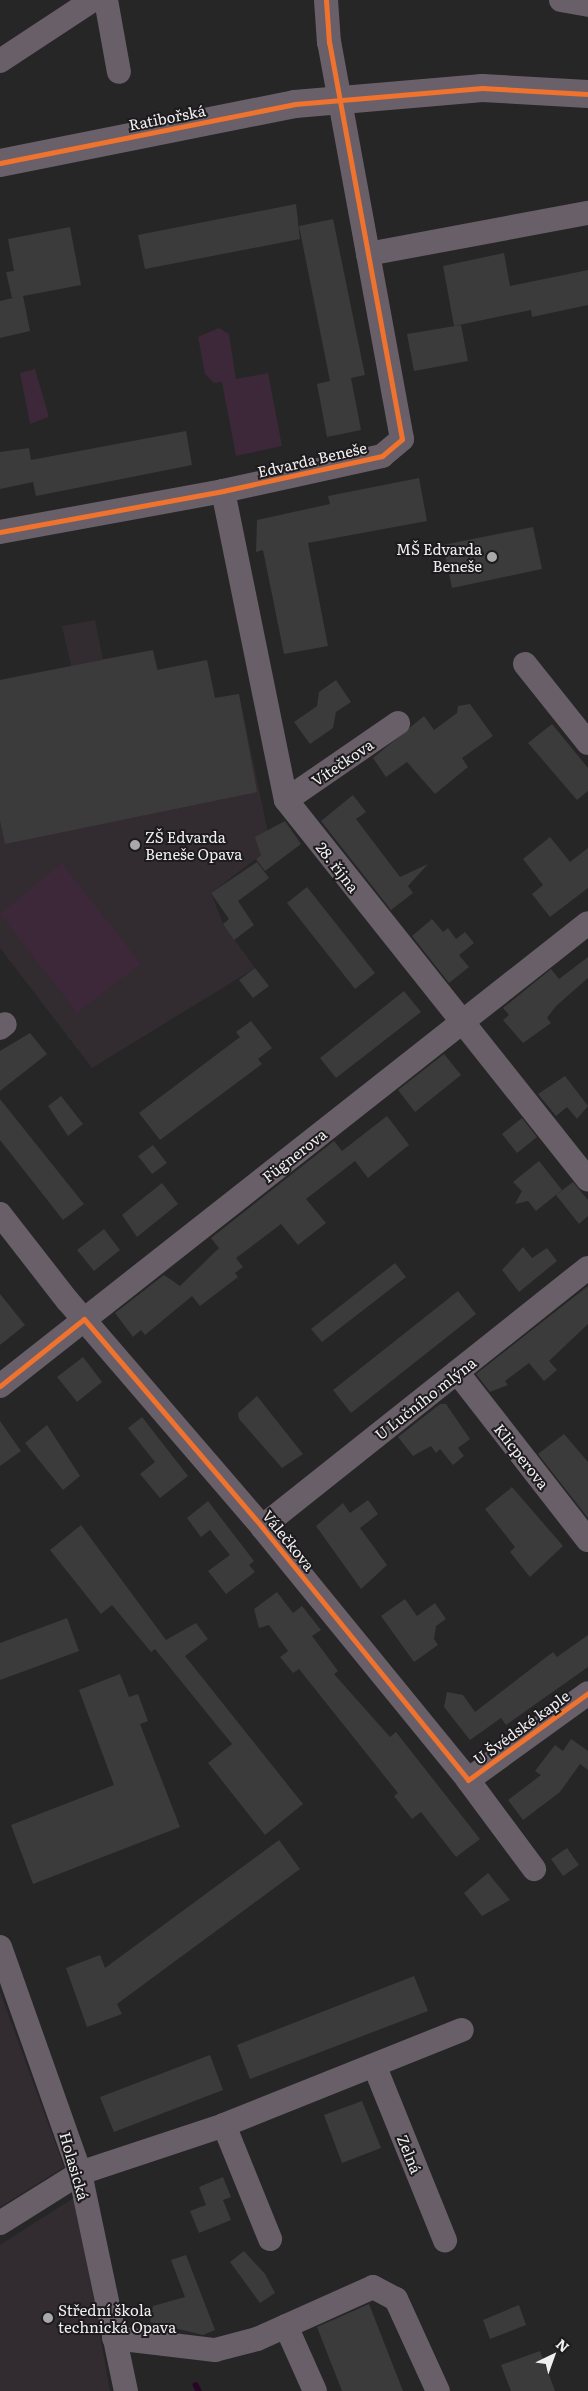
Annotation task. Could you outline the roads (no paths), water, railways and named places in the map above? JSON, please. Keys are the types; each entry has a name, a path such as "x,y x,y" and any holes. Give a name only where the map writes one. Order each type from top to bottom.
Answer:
{"main road":[{"name":"Ratibořská","path":"0,163 340,99 482,88 588,94"}],"street":[{"path":"0,61 93,0"},
{"path":"106,0 119,72"},
{"path":"326,0 340,99"},
{"path":"561,0 588,6"},
{"name":"Edvarda Beneše","path":"0,532 222,492 382,456 402,439 340,99"},
{"path":"368,254 588,213"},
{"name":"28. října","path":"222,492 286,800 462,1024 588,1179"},
{"path":"525,664 588,743"},
{"name":"Vítečkova","path":"286,800 398,723"},
{"name":"Fügnerova","path":"0,1386 588,923"},
{"name":"Válečkova","path":"0,1214 84,1320 262,1527 468,1780 534,1869"},
{"name":"U Lučního mlýna","path":"262,1527 588,1268"},
{"name":"Klicperova","path":"457,1372 588,1540"},
{"name":"U Švédské kaple","path":"468,1780 588,1693"},
{"name":"Holasická","path":"0,1947 80,2173 126,2391"},
{"path":"0,2223 80,2173 224,2125 375,2067 462,2030"},
{"name":"Zelná","path":"375,2067 445,2240"},
{"path":"224,2125 270,2240"},
{"path":"114,2338 215,2350 286,2326 373,2287 384,2291 396,2299 438,2391"},
{"path":"286,2326 315,2391"}],"waterway":[{"path":"196,2385 199,2391"}],"place":[{"name":"MŠ Edvarda Beneše","path":"492,557"},
{"name":"ZŠ Edvarda Beneše Opava","path":"135,845"},
{"name":"Střední škola technická Opava","path":"48,2318"}]}
